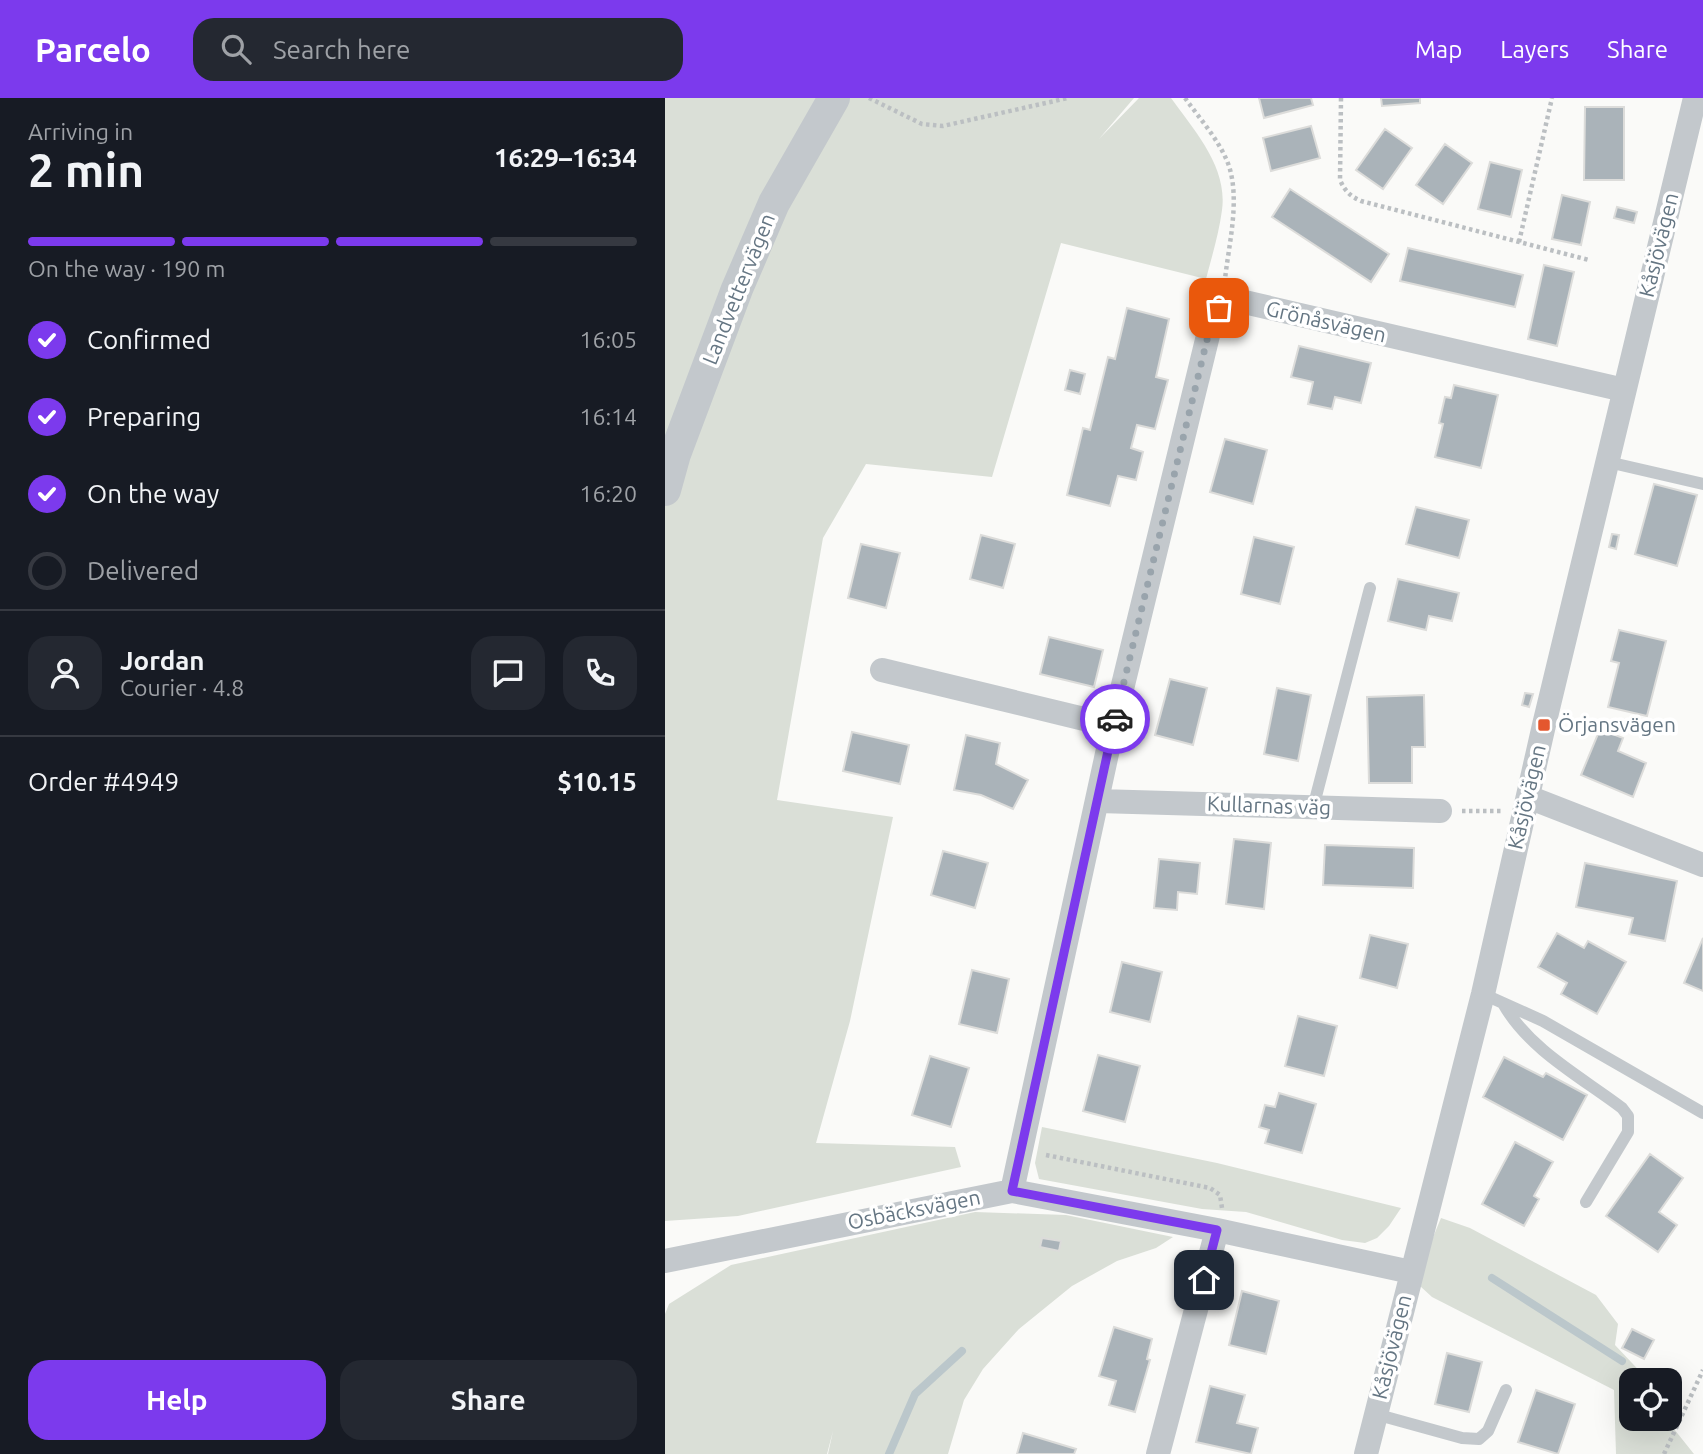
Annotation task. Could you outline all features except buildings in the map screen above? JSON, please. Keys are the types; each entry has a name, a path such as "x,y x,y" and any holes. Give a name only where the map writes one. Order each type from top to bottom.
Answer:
{"street":[{"name":"Landvettervägen","path":"665,490 680,442 742,277 774,203 834,98"},
{"name":"Kåsjövägen","path":"1366,1454 1411,1272 1493,999 1526,806 1624,390 1693,150 1695,98"},
{"name":"Grönåsvägen","path":"1226,303 1240,301 1624,390"},
{"path":"1012,1191 1113,726 1212,319 1226,303"},
{"path":"882,670 1113,726"},
{"name":"Kullarnas väg","path":"1098,801 1440,811"},
{"path":"1526,806 1703,865"},
{"name":"Osbäcksvägen","path":"665,1261 1012,1191 1217,1230 1411,1272"},
{"path":"1158,1454 1217,1230"}],"lane":[{"path":"1608,461 1703,484"},
{"path":"1313,808 1370,588"},
{"path":"1493,999 1543,1021 1703,1114"},
{"path":"1493,999 1527,1037 1622,1108 1628,1116 1628,1132 1586,1202"},
{"path":"1375,1415 1462,1438 1479,1439 1488,1431 1506,1390"}],"path":[{"path":"869,98 922,124 943,127 1068,98"},
{"path":"1185,98 1214,138 1228,164 1234,186 1223,291 1226,303"},
{"path":"1341,98 1340,180 1352,197 1589,260"},
{"path":"1519,242 1552,98"},
{"path":"1440,811 1501,811 1526,806"},
{"path":"1043,1154 1210,1188 1220,1195 1223,1204 1217,1230"},
{"path":"1664,1454 1703,1370"}],"shaded area":[{"path":"665,98 1134,98 1099,139 1139,98 1171,98 1199,136 1215,164 1220,179 1222,210 1206,279 1061,243 992,477 866,464 823,538 777,800 893,817 850,1021 816,1143 955,1147 961,1167 738,1216 665,1221"},
{"path":"1042,1127 1217,1163 1401,1208 1377,1238 1365,1243 1342,1240 1246,1212 1202,1209 1039,1179 1035,1163"},
{"path":"975,1212 1066,1215 1173,1237 1156,1248 1117,1261 1072,1286 1019,1329 983,1369 964,1400 948,1454 828,1454 833,1431 827,1454 665,1454 665,1314 669,1304 731,1265"},
{"path":"1441,1218 1470,1228 1596,1295 1618,1324 1615,1345 1637,1368 1619,1368 1619,1431 1676,1431 1694,1454 1616,1454 1614,1390 1432,1297 1420,1286 1431,1242"}],"waterway":[{"path":"1492,1278 1622,1361"},
{"path":"889,1454 915,1394 962,1351"}],"way so far":[{"path":"1115,719 1212,319 1219,308"}],"place":[{"name":"Örjansvägen","path":"1544,725"}],"route":[{"path":"1115,719 1012,1191 1217,1230 1204,1280"}]}
